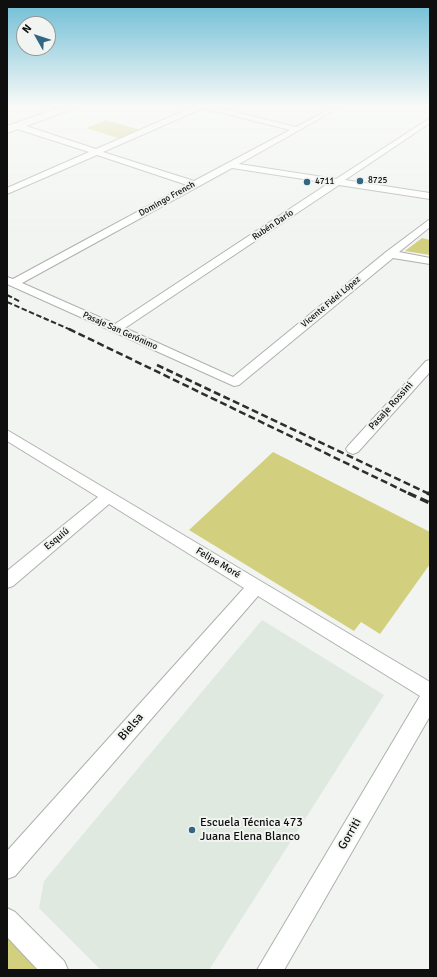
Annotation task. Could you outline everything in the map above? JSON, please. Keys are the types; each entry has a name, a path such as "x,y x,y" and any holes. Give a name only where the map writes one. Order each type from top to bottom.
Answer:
{"street":[{"path":"92,151 193,184"},
{"path":"7,191 99,151"},
{"name":"Domingo French","path":"11,281 256,151"},
{"name":"Rubén Darío","path":"116,329 384,151"},
{"path":"229,165 430,196"},
{"name":"Vicente Fidel López","path":"234,382 430,222"},
{"path":"390,254 430,261"},
{"name":"Pasaje San Gerónimo","path":"11,281 234,382"},
{"name":"Pasaje Rossini","path":"352,449 430,364"},
{"name":"Felipe Moré","path":"7,435 430,692"},
{"name":"Esquiú","path":"7,581 108,497"},
{"name":"Bielsa","path":"7,868 256,586"},
{"name":"Gorriti","path":"270,970 430,698"},
{"path":"7,920 55,970"}],"shaded area":[{"path":"422,238 430,240 430,255 405,251"},
{"path":"273,452 430,532 430,564 380,634 361,622 354,631 189,530"},
{"name":"Escuela Técnica 473 Juana Elena Blanco","path":"262,620 384,695 209,970 101,970 39,908 44,881"},
{"path":"7,920 55,970 7,970"}],"railway":[{"path":"7,295 21,302"},
{"path":"7,302 71,330"},
{"path":"69,329 410,494"},
{"path":"157,365 429,494"},
{"path":"408,493 430,503"}],"place":[{"name":"8725","path":"360,181"},
{"name":"4711","path":"307,182"},
{"name":"Escuela Técnica 473 Juana Elena Blanco","path":"192,830"}]}
